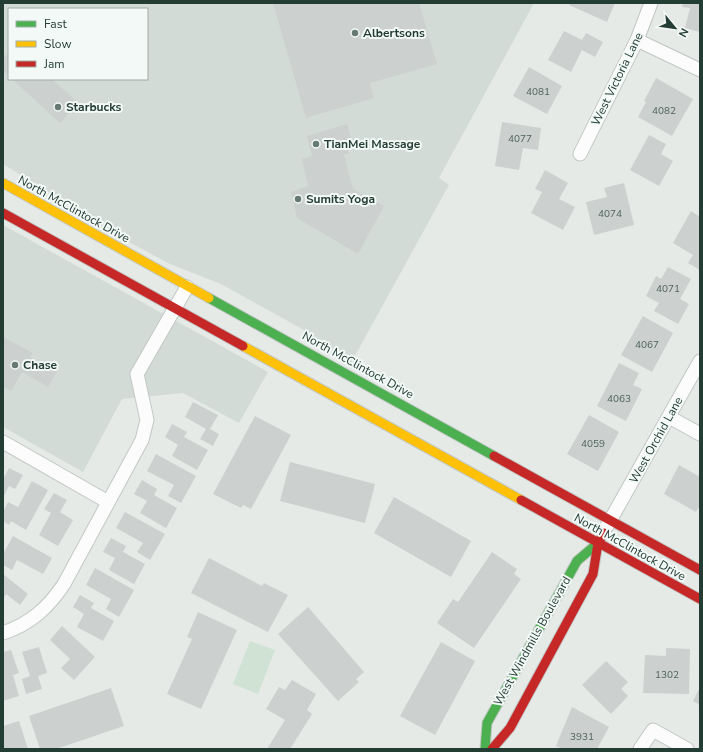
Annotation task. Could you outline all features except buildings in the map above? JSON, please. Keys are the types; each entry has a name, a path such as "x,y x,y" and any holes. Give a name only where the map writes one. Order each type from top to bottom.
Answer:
{"main road":[{"name":"North McClintock Drive","path":"3,184 187,287 291,342 700,570"},
{"name":"North McClintock Drive","path":"3,213 174,309 601,538 700,599"},
{"name":"West Windmills Boulevard","path":"485,749 487,723 577,561 601,538"},
{"name":"West Windmills Boulevard","path":"492,749 510,728 593,574 601,538"}],"street":[{"name":"West Victoria Lane","path":"580,154 637,40 651,3"},
{"path":"637,40 700,70"},
{"path":"3,633 23,625 40,614 55,598 142,440 147,420 137,374 187,287"},
{"name":"West Orchid Lane","path":"611,520 700,361"},
{"path":"669,417 700,434"},
{"path":"3,442 108,502"},
{"name":"West Windmills Boulevard","path":"601,538 611,520"},
{"path":"640,749 652,730 687,749"}],"shaded area":[{"path":"3,3 534,3 439,178 449,185 351,363 304,330 221,284 170,264 114,234 3,164"},
{"path":"3,225 268,372 239,423 183,393 122,399 83,472 3,427"}],"green space":[{"path":"250,641 275,650 258,694 233,684"}],"traffic: fast":[{"path":"209,298 494,456"},
{"path":"485,749 487,723 577,561 598,543"}],"traffic: slow":[{"path":"3,183 209,298"},
{"path":"243,346 521,500"}],"traffic: jam":[{"path":"3,213 243,346"},
{"path":"494,456 700,570"},
{"path":"521,500 700,599"},
{"path":"492,749 510,728 593,574 598,543 604,533"}],"place":[{"name":"Albertsons","path":"355,33"},
{"name":"Starbucks","path":"58,107"},
{"name":"TianMei Massage","path":"316,144"},
{"name":"Sumits Yoga","path":"298,199"},
{"name":"Chase","path":"15,365"}]}
